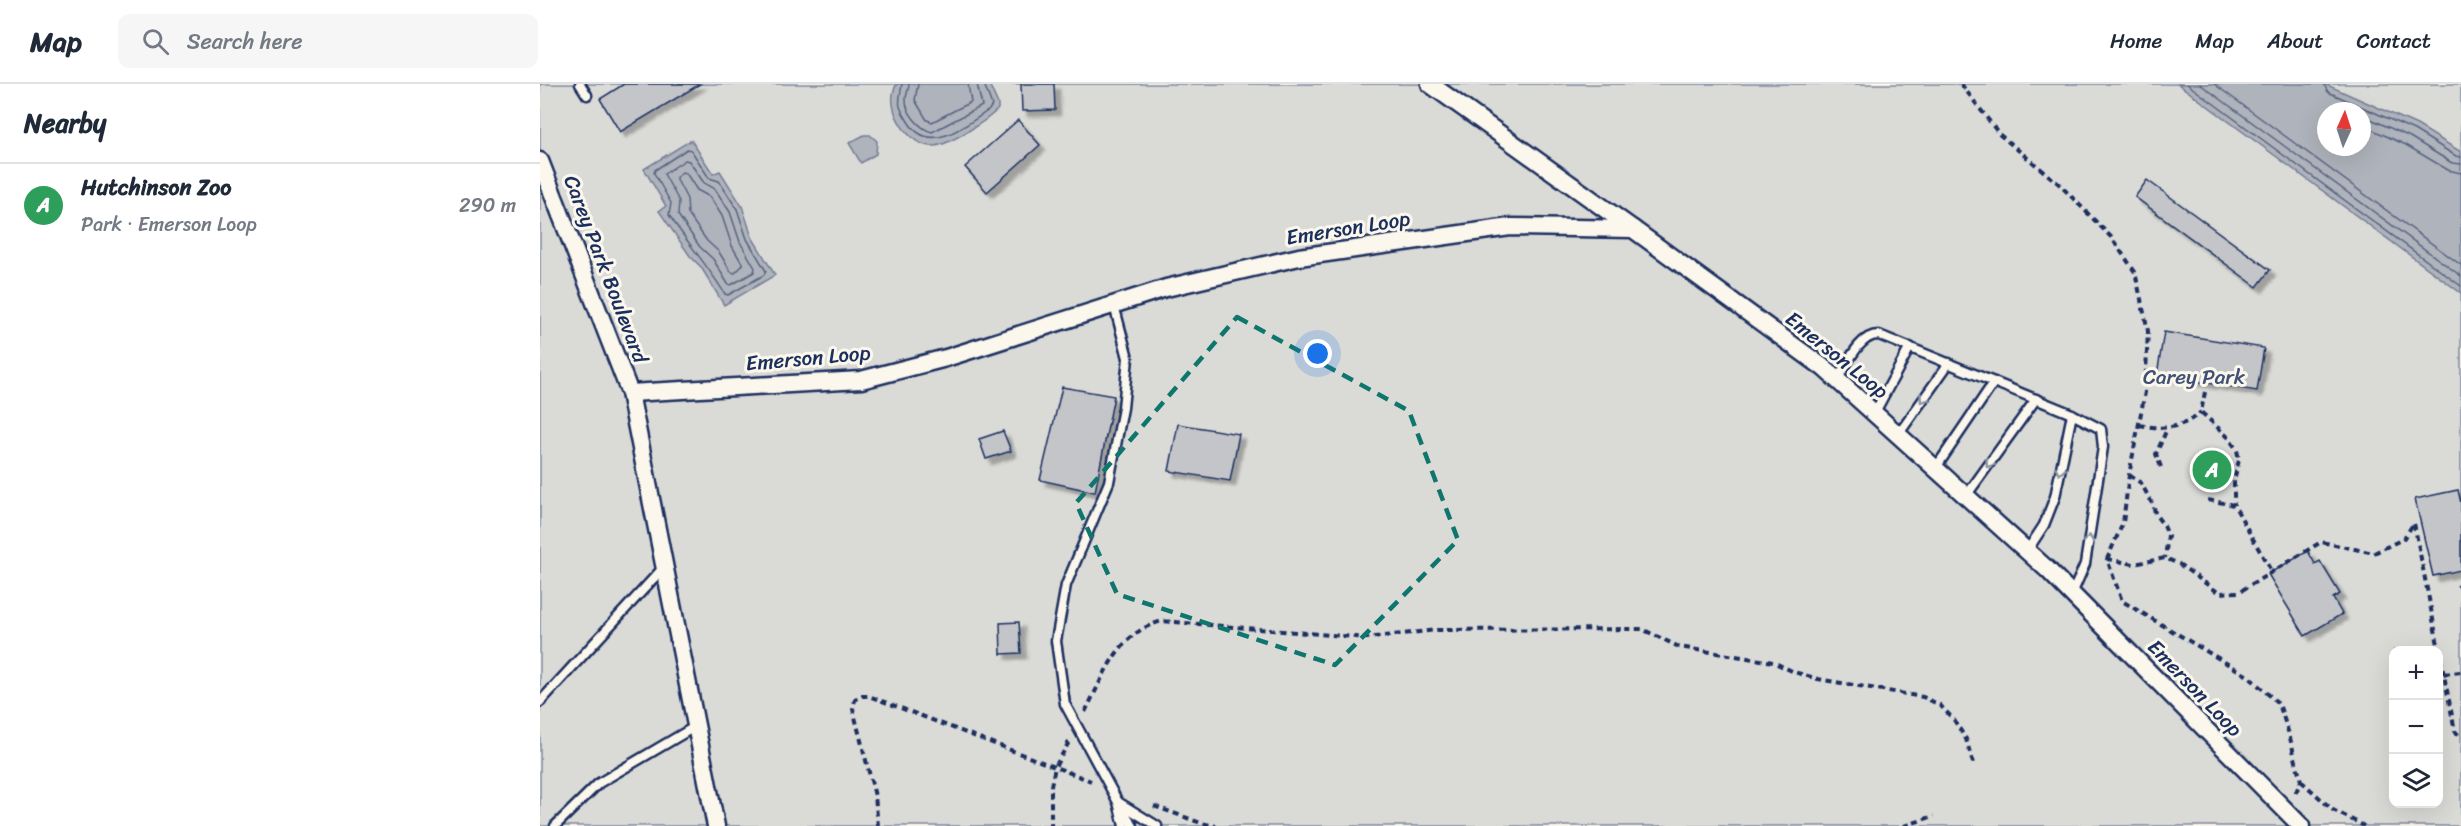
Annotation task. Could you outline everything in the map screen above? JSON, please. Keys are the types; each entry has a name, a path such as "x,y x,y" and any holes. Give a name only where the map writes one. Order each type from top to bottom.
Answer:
{"street":[{"path":"1430,84 1633,229"},
{"name":"Carey Park Boulevard","path":"540,161 630,393"},
{"name":"Emerson Loop","path":"630,393 861,380 946,358 1166,288 1299,257 1510,227 1633,229 1824,368 2072,594 2301,826"},
{"path":"630,393 716,826"}],"lane":[{"path":"580,84 587,95"},
{"path":"1114,305 1128,358 1123,408 1109,482 1066,585 1056,641 1065,704 1132,826"},
{"path":"1837,380 1864,339 1871,334 1879,335 2072,414 2101,429 2103,447 2085,564 2072,594"},
{"path":"1874,414 1910,347"},
{"path":"1898,435 1949,363"},
{"path":"1935,469 1994,382"},
{"path":"1966,496 2036,399"},
{"path":"2027,551 2044,525 2055,497 2072,414"},
{"path":"540,702 664,567"},
{"path":"555,826 599,783 696,726"},
{"path":"1118,802 1124,826"},
{"path":"1118,802 1157,826"}],"path":[{"path":"1961,84 2000,135 2059,184 2104,229 2135,272 2148,331 2145,392 2129,475 2123,523 2107,558 2122,601 2248,675 2279,705 2301,781 2333,810 2364,826"},
{"path":"2139,425 2167,429 2189,422 2201,412 2205,392"},
{"path":"2201,412 2228,437 2237,450 2239,460 2234,480 2234,505 2271,571"},
{"path":"2162,468 2156,454 2167,429"},
{"path":"2129,475 2141,483 2154,507 2155,514 2168,535 2165,558"},
{"path":"2208,500 2234,505"},
{"path":"2107,558 2134,564 2165,558 2179,564 2218,593 2239,592 2321,542 2374,553 2403,539 2414,523 2455,731 2461,738"},
{"path":"1051,826 1051,786 1055,767 1116,652 1131,634 1149,624 1162,621 1367,638 1437,630 1641,629 1679,647 1773,662 1794,672 1818,679 1923,697 1940,705 1954,720 1966,739 1973,763"},
{"path":"2444,674 2461,672"},
{"path":"878,826 875,796 853,709 855,700 862,696 869,696 1111,789"},
{"path":"2285,812 2301,781"},
{"path":"1144,802 1200,823 1216,826"},
{"path":"1904,826 1934,816"}],"highlighted area":[{"path":"1237,317 1409,411 1458,540 1335,665 1117,594 1076,503"}],"green space":[{"name":"Carey Park","path":"540,84 2461,84 2461,826 540,826"}],"water":[{"path":"897,84 989,84 998,109 958,137 941,145 924,145 907,133 895,113 893,93"},
{"path":"2178,84 2325,84 2365,102 2317,102 2317,156 2371,156 2371,104 2417,125 2461,152 2461,293"},
{"path":"864,135 870,135 877,141 876,154 861,163 849,143"},
{"path":"691,140 713,174 720,171 742,206 752,237 775,275 724,305 701,267 690,256 659,211 666,206 644,169"}],"building":[{"path":"624,84 700,84 620,132 600,99"},
{"path":"1021,84 1054,84 1055,110 1022,111"},
{"path":"1018,120 1040,145 987,192 965,167"},
{"path":"2147,180 2270,270 2257,287 2135,197"},
{"path":"2164,332 2264,348 2257,391 2157,375"},
{"path":"1062,387 1114,396 1095,492 1040,480"},
{"path":"1178,424 1239,434 1230,481 1169,471"},
{"path":"1003,431 1011,451 986,459 979,439"},
{"path":"2458,490 2461,503 2461,570 2433,576 2415,499"},
{"path":"2308,551 2315,564 2320,561 2340,594 2333,598 2342,614 2305,636 2268,574"},
{"path":"1019,622 1021,653 1001,654 1000,623"}],"place":[{"name":"Hutchinson Zoo","path":"2212,470"}]}
